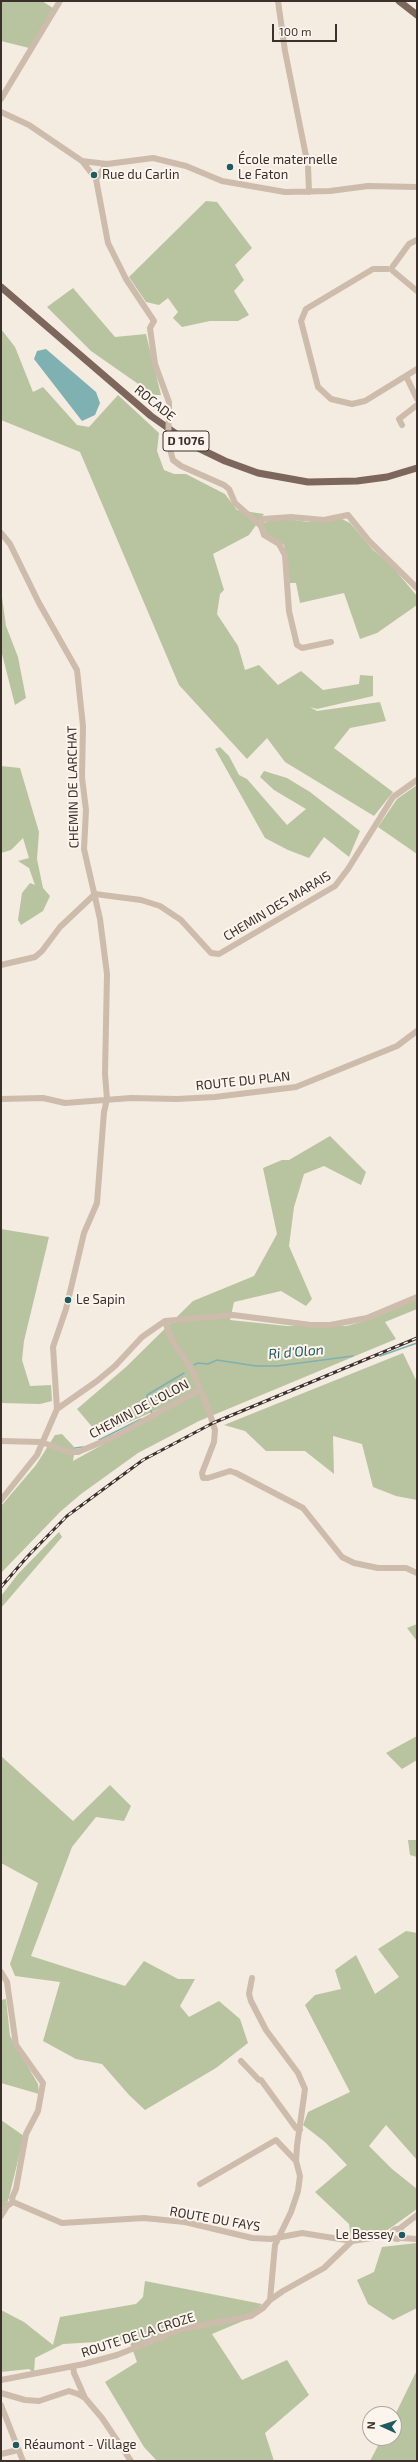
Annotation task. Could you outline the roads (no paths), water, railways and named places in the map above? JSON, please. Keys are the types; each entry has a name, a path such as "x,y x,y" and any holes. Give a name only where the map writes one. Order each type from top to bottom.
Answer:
{"main road":[{"path":"399,1 417,15"},
{"name":"ROCADE","path":"1,287 151,416 192,445 225,461 258,473 308,482 357,481 387,477 417,468"}],"street":[{"path":"1,99 60,1"},
{"path":"278,1 285,51 308,166 309,192"},
{"path":"1,112 29,125 82,162 96,179 108,243 126,279 154,321 150,328 155,364 169,402 168,442 173,460 181,466 224,485 229,489 235,503 261,526 264,535 279,544 285,555 289,611 297,645 302,648 331,642"},
{"path":"82,162 107,164 153,158 186,166 226,182 285,192 309,192 368,186 417,187"},
{"path":"96,179 107,164"},
{"path":"391,269 409,244 417,240"},
{"path":"417,291 391,269 373,269 317,301 306,309 301,321 318,387 331,399 352,404 365,401 417,369"},
{"path":"406,376 417,399"},
{"path":"402,425 400,419 417,405"},
{"path":"261,526 263,519 271,517 324,520 348,515 369,541 417,588"},
{"name":"CHEMIN DE LARCHAT","path":"1,533 14,551 39,603 77,670 83,726 82,777 86,810 84,849 95,894 105,950 107,974 105,1074 107,1099 104,1112 97,1203 84,1233 66,1309 53,1347 57,1409"},
{"name":"CHEMIN DES MARAIS","path":"95,894 141,900 160,906 181,920 211,953 219,954 335,886 348,869 394,797 417,780"},
{"path":"1,965 35,958 60,927 95,894"},
{"name":"ROUTE DU PLAN","path":"1,1099 43,1098 65,1103 107,1099 215,1098 296,1087 397,1046 417,1031"},
{"path":"1,1500 37,1455 57,1409 97,1381 115,1366 142,1337 164,1321 233,1315 311,1325 330,1325 367,1318 417,1297"},
{"path":"164,1321 171,1339 191,1368 199,1390 208,1408 216,1435 202,1473 203,1478 208,1478 230,1471 236,1472 303,1508 342,1557 354,1563 378,1568 406,1568 417,1573"},
{"name":"CHEMIN DE L'OLON","path":"1,1441 43,1443 69,1452 78,1452 116,1436 199,1390"},
{"path":"1,1972 6,1982 16,2045 43,2084 38,2111 26,2134 16,2189 12,2198 13,2202 7,2206 1,2216"},
{"path":"252,1978 249,1994 251,2001 266,2030 298,2073 305,2089 296,2161 300,2176 298,2191 291,2212 275,2245 270,2300"},
{"path":"241,2061 259,2080 262,2080 296,2128 300,2130"},
{"path":"200,2184 276,2140 296,2161"},
{"name":"ROUTE DU FAYS","path":"13,2202 62,2223 144,2218 185,2222 252,2238 278,2238 302,2233 352,2241 392,2235"},
{"path":"417,2214 399,2229 394,2230 392,2235 395,2238 417,2239"},
{"path":"399,2229 402,2233 401,2238"},
{"name":"ROUTE DE LA CROZE","path":"1,2380 73,2366 117,2355 182,2330 251,2316 263,2308 270,2300 324,2268 352,2241"},
{"path":"73,2366 74,2373 85,2398 131,2461"},
{"path":"1,2393 25,2400 39,2401 69,2391 85,2398"},
{"path":"1,2405 23,2461"},
{"path":"1,2454 18,2450"}],"water":[{"path":"46,349 96,392 100,403 95,415 82,421 34,359 37,351"}],"waterway":[{"name":"Ri d'Olon","path":"380,1356 417,1343"},
{"name":"Ri d'Olon","path":"194,1365 198,1363 208,1364 217,1360 256,1366 277,1366 353,1356"},
{"name":"Ri d'Olon","path":"152,1413 147,1403 147,1395 184,1373"},
{"name":"Ri d'Olon","path":"99,1440 141,1419"},
{"name":"Ri d'Olon","path":"75,1448 83,1447"}],"railway":[{"path":"1,1587 27,1557 67,1516 143,1460 213,1423 417,1338"}],"place":[{"name":"École maternelle Le Faton","path":"230,167"},
{"name":"Rue du Carlin","path":"94,175"},
{"name":"Le Sapin","path":"68,1300"},
{"name":"Le Bessey","path":"402,2235"},
{"name":"Réaumont - Village","path":"16,2445"}]}
